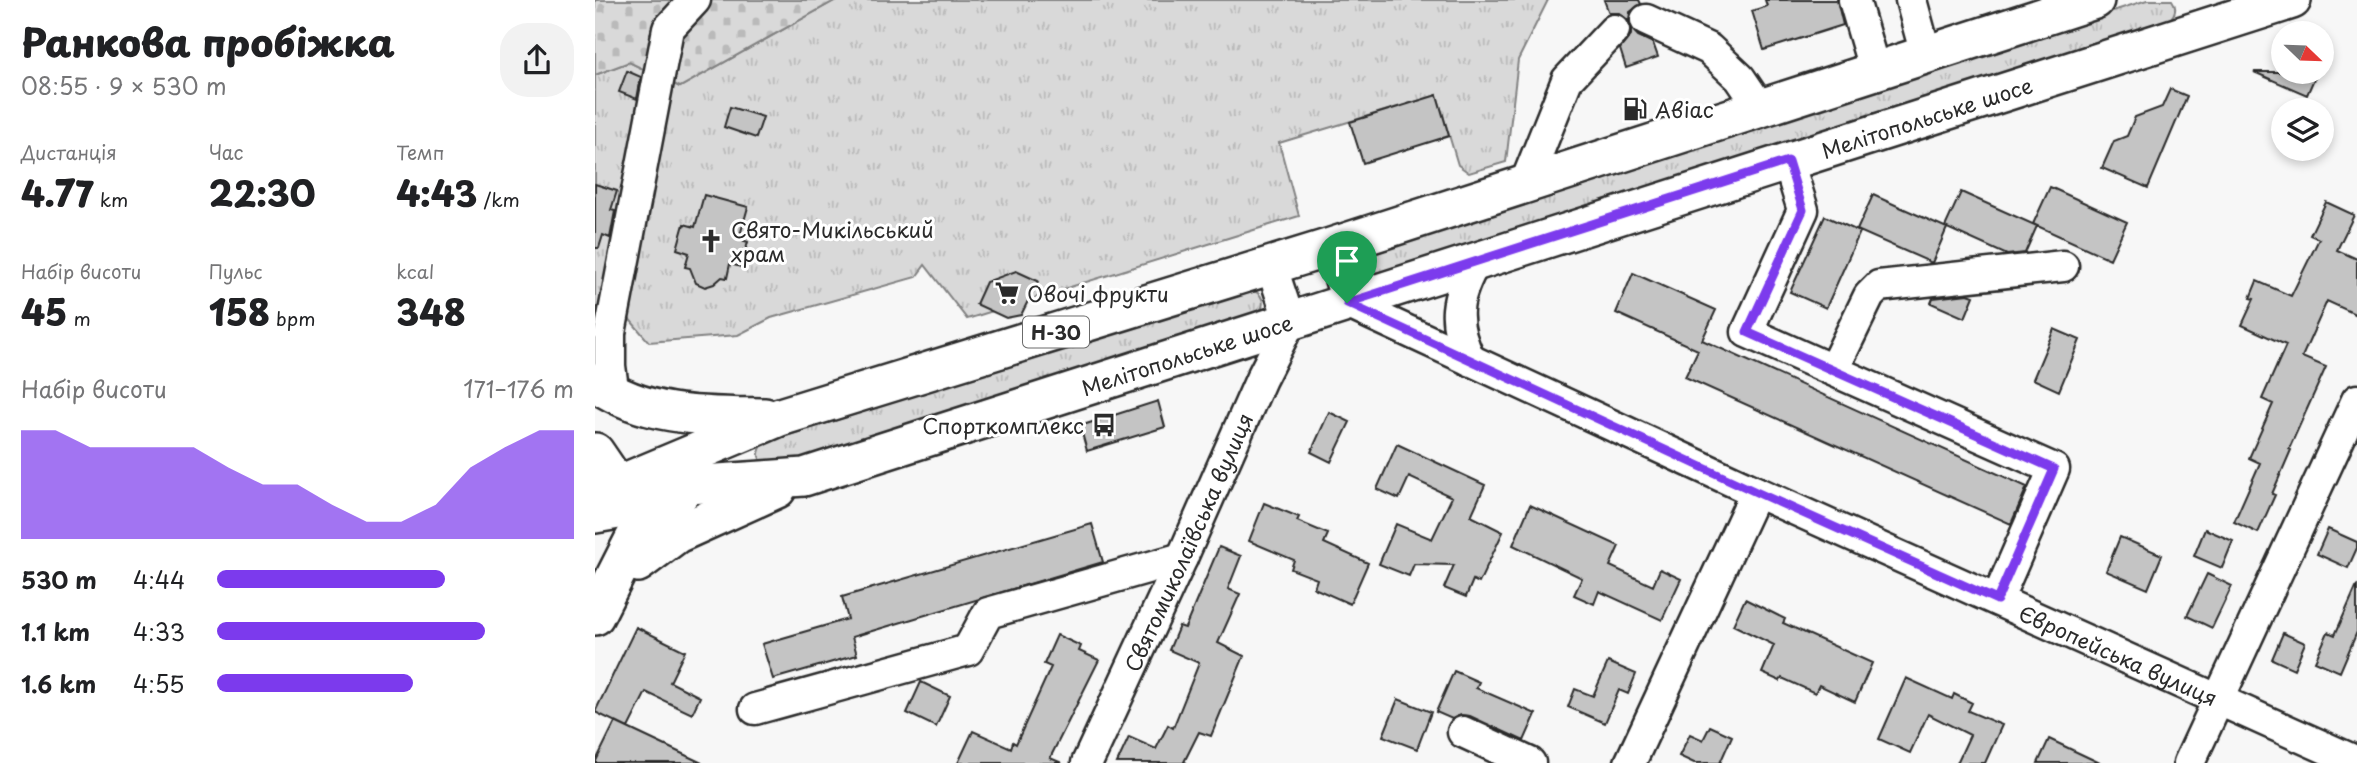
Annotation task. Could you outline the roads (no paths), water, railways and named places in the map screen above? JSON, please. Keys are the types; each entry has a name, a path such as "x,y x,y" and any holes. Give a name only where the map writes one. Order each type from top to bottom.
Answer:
{"main road":[{"name":"Н-30","path":"780,417 1331,247 2095,0"},
{"name":"Мелітопольське шосе","path":"607,503 689,485 804,477 1788,161 2224,12 2292,0"},
{"path":"605,389 649,409 688,415 780,417"},
{"path":"607,503 655,469 780,417"},
{"path":"595,616 634,539 689,485 780,417"},
{"path":"595,441 689,485"},
{"path":"595,452 608,471 607,503 612,579"},
{"path":"612,579 677,534 804,477"}],"street":[{"path":"605,389 610,366 610,333 657,76 668,29 695,0"},
{"path":"1854,0 1875,72"},
{"path":"1911,0 1926,55"},
{"path":"1646,20 1709,49 1740,78 1761,109"},
{"path":"1526,182 1567,80 1614,30"},
{"path":"1788,161 1803,210 1747,332 2054,469 1997,600"},
{"path":"1331,247 1347,303"},
{"path":"1470,360 1461,341 1457,314 1465,280 1476,261"},
{"path":"1271,265 1290,322"},
{"path":"1833,370 1869,296 1879,286 2063,266"},
{"name":"Європейська вулиця","path":"1347,303 1756,492 2357,762"},
{"name":"Святомиколаївська вулиця","path":"1087,763 1261,379 1290,322"},
{"path":"2189,763 2357,400"},
{"path":"1630,763 1756,492"},
{"path":"755,709 968,650 988,613 1182,558"},
{"path":"1464,732 1530,763"}],"place":[{"name":"Авіас","path":"1635,109"},
{"name":"Свято-Микільський храм","path":"711,241"},
{"name":"Овочі фрукти","path":"1007,293"},
{"name":"Спорткомплекс","path":"1104,425"}]}
